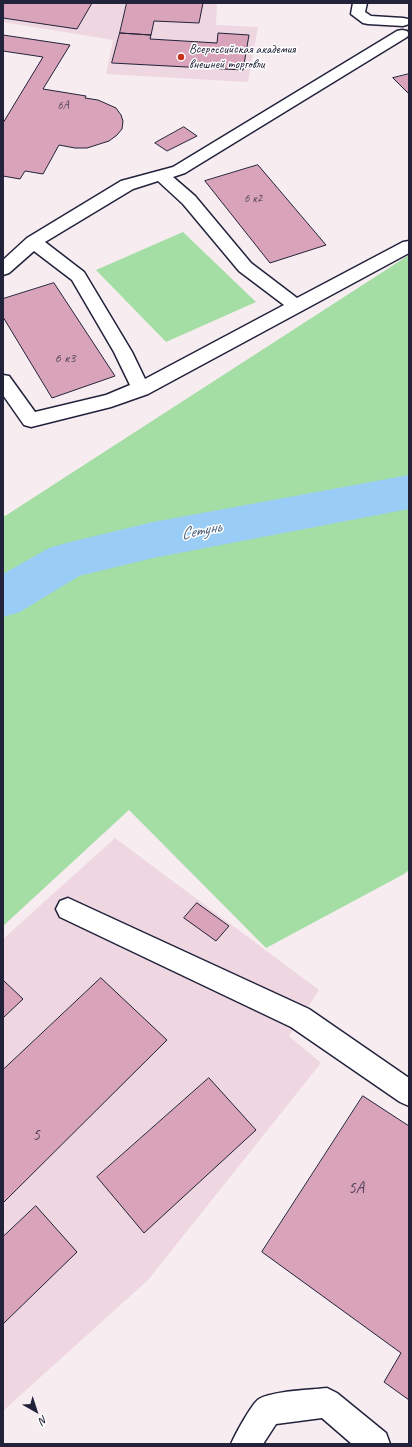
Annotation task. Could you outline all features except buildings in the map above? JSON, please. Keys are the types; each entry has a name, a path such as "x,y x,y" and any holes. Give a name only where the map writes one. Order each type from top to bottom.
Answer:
{"lane":[{"path":"360,3 358,14 368,20 404,25"},
{"path":"3,268 33,242 127,185 179,170 404,25"},
{"path":"161,175 189,200 245,267 296,306"},
{"path":"33,242 78,276 123,352 141,388"},
{"path":"3,381 31,420 111,400 141,388 409,246"},
{"path":"68,909 300,1018 409,1093"},
{"path":"246,1444 268,1410 327,1403 375,1444"}],"shaded area":[{"name":"Всероссийская академия внешней торговли","path":"3,3 217,3 216,25 258,27 248,82 106,74 113,40 3,22"},
{"path":"115,838 319,990 289,1036 321,1063 148,1280 3,1411 3,939"}],"green space":[{"path":"183,232 256,302 166,342 96,270"},
{"path":"409,255 409,870 266,948 129,810 3,926 3,515 5,516"}],"waterway":[{"name":"Сетунь","path":"3,598 66,561 153,540 409,492"}],"place":[{"name":"Всероссийская академия внешней торговли","path":"181,57"}]}
